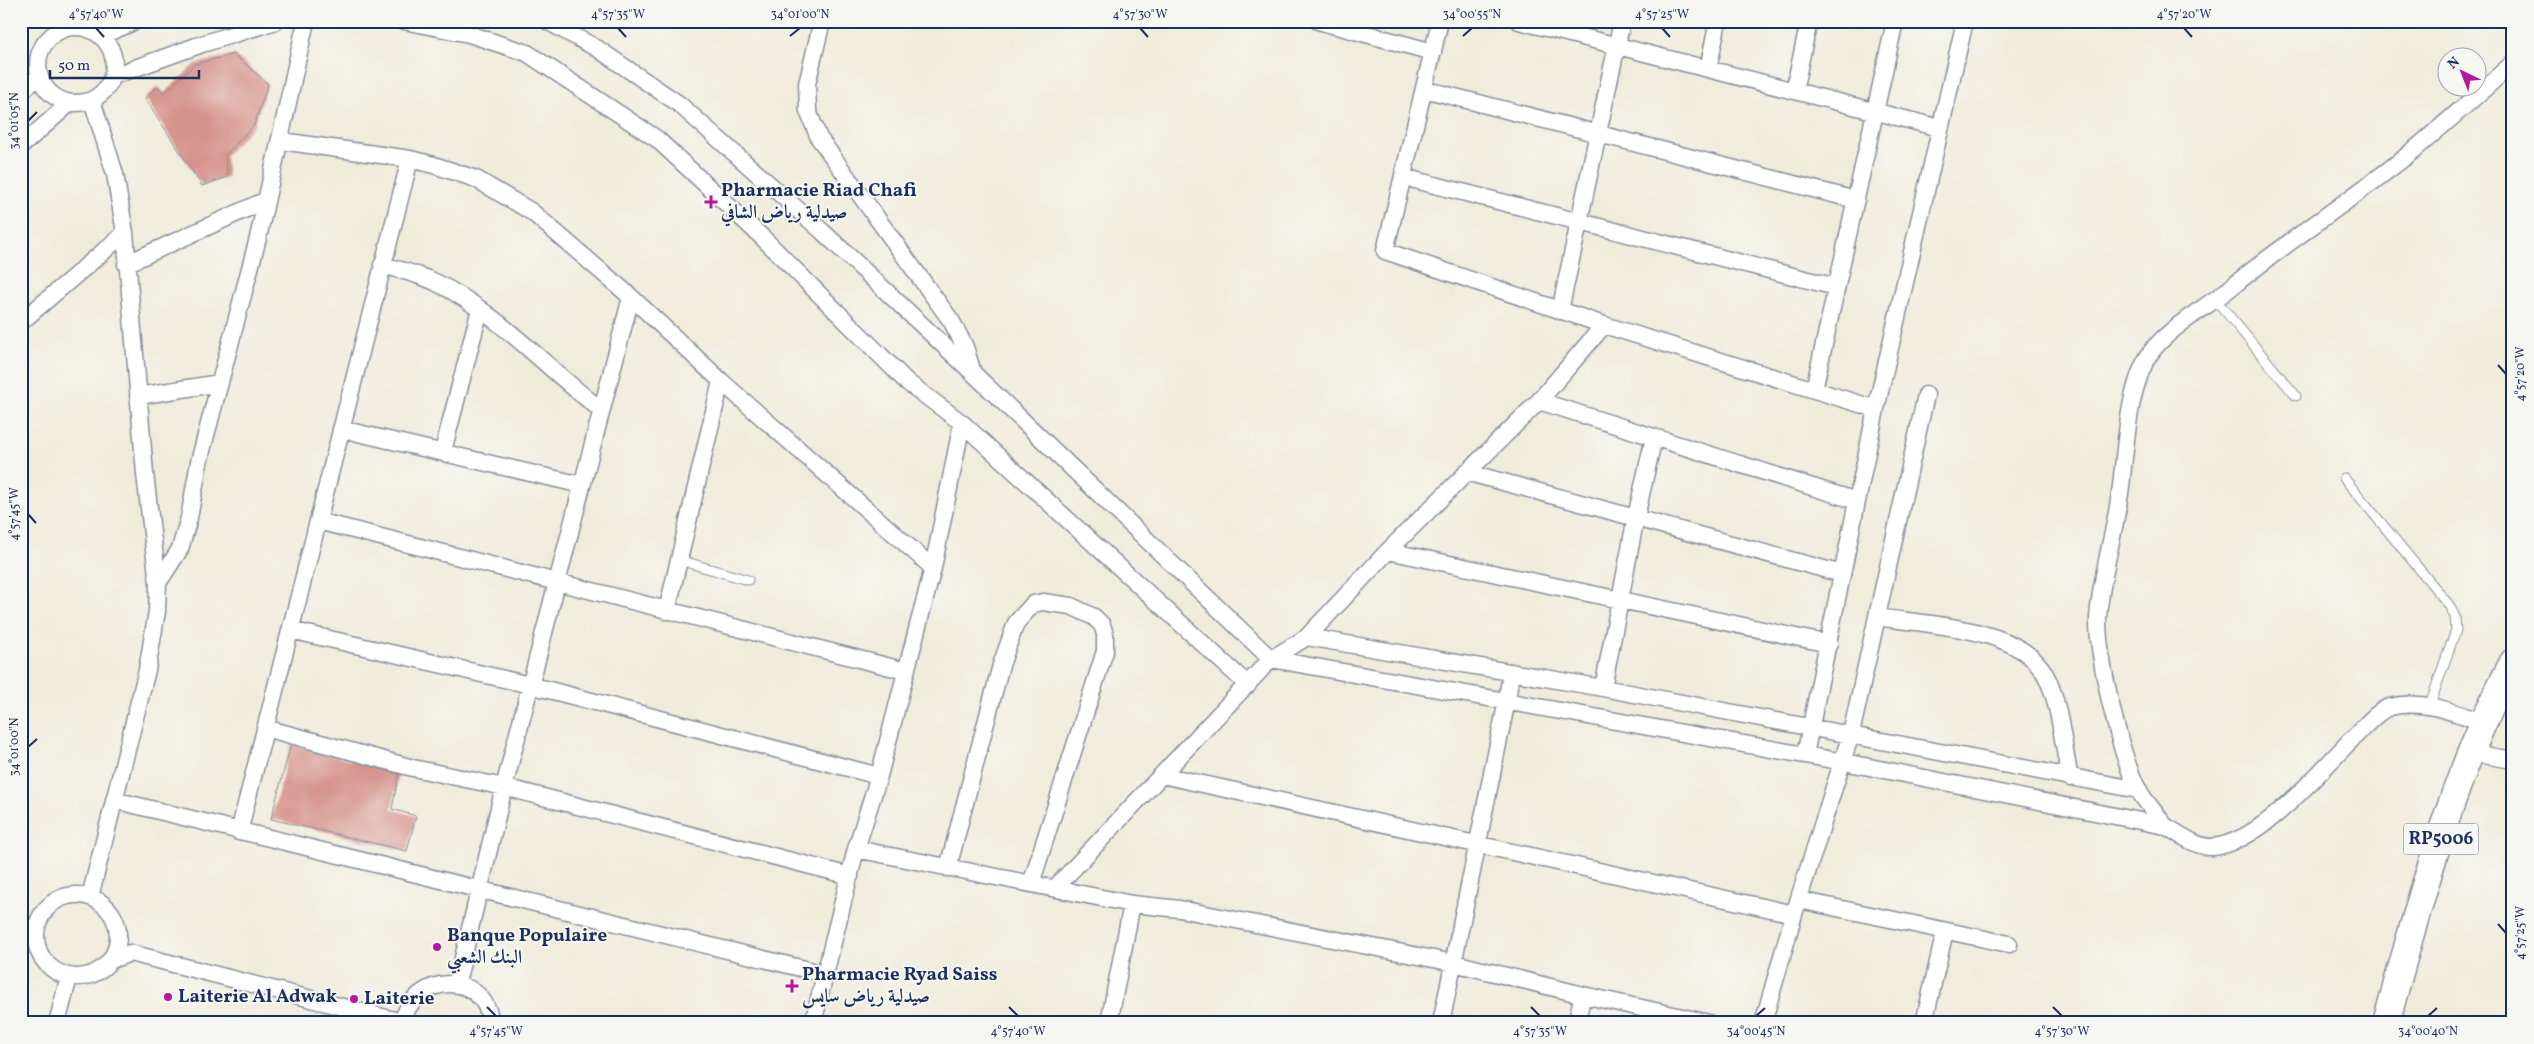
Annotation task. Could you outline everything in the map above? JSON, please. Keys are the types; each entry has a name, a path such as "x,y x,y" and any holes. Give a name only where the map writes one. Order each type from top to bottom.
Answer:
{"main road":[{"name":"RP5006","path":"2386,1023 2433,861 2482,722 2513,662"}],"street":[{"path":"102,36 136,21"},
{"path":"113,76 202,44 276,21"},
{"path":"158,583 180,549 281,141 306,21"},
{"path":"404,21 469,34 527,53 657,139 763,238 908,382 962,423 1248,685"},
{"path":"547,21 598,49 679,104 823,232 1271,659 1844,762 2165,826 2191,841 2212,847 2241,840 2278,813 2368,724 2388,708 2406,705 2429,706 2451,711 2482,722"},
{"path":"822,21 807,84 808,111 819,138 952,322 964,347 972,373"},
{"path":"1318,21 1433,52"},
{"path":"1440,21 1385,250 1560,311 1876,409"},
{"path":"1518,21 1940,128"},
{"path":"1560,311 1622,21"},
{"path":"1708,69 1718,21"},
{"path":"1794,91 1809,21"},
{"path":"1814,390 1895,21"},
{"path":"1805,755 1876,409 1965,21"},
{"path":"82,28 102,36 113,55 113,76 101,94 92,100 70,103 51,94 40,76 38,65 44,44 61,30 82,28"},
{"path":"2165,826 2139,790 2124,751 2100,650 2099,626 2126,438 2134,393 2142,370 2153,350 2167,334 2216,300 2263,261 2404,157 2513,64"},
{"path":"21,91 40,76"},
{"path":"1424,89 1856,200"},
{"path":"90,897 152,646 157,611 158,583 138,396 125,233 115,174 92,100"},
{"path":"21,146 70,103"},
{"path":"281,141 410,159 476,179 532,212 631,297 722,381 933,568"},
{"path":"239,832 410,159"},
{"path":"1403,177 1836,287"},
{"path":"126,264 266,200"},
{"path":"21,322 125,233"},
{"path":"382,265 420,275 436,282 480,309 600,409"},
{"path":"457,983 504,788 600,409 631,297"},
{"path":"442,451 480,309"},
{"path":"1055,888 1271,659 1308,637 1388,551 1539,401 1604,325"},
{"path":"667,611 722,381"},
{"path":"138,396 220,383"},
{"path":"1763,1023 1797,907 1844,762 1926,395"},
{"path":"1539,401 1857,500"},
{"path":"813,1023 856,849 879,776 933,568 962,423"},
{"path":"341,429 582,485"},
{"path":"1603,688 1636,517 1654,438"},
{"path":"1466,472 1842,574"},
{"path":"318,520 557,583 906,671"},
{"path":"1388,551 1829,644"},
{"path":"948,868 1001,665 1016,623 1033,604 1043,602 1059,603 1094,617 1102,624 1105,634 1104,652 1031,884"},
{"path":"1877,617 1979,632 2025,650 2045,674 2055,704 2070,778"},
{"path":"290,630 530,685 879,776"},
{"path":"1308,637 1603,688 2139,790"},
{"path":"1441,1023 1476,843 1507,700 1511,672"},
{"path":"265,728 413,768 504,788 850,876"},
{"path":"2471,753 2513,760"},
{"path":"1162,775 1476,843 1797,907 1945,931 2009,944"},
{"path":"114,800 825,974"},
{"path":"856,849 1132,904 1180,909 1454,963 1583,995 1710,1023"},
{"path":"76,895 90,897 103,905 112,916 118,928 116,950 111,960 100,971 85,977 69,977 54,971 41,958 29,928 42,912 58,900 76,895"},
{"path":"1108,1023 1132,904"},
{"path":"1924,1023 1945,931"},
{"path":"118,936 130,953"},
{"path":"111,960 130,953 402,1022 408,1005 420,993 435,985 457,983 482,999 490,1014 491,1023"},
{"path":"57,1023 69,977"},
{"path":"1576,1023 1583,995"}],"lane":[{"path":"2216,300 2296,396"},
{"path":"2344,478 2449,605 2455,617 2456,630 2429,706"},
{"path":"679,560 748,580"}],"building":[{"path":"234,54 268,84 254,125 225,156 228,177 202,186 145,98 158,86 164,93 195,64"},
{"path":"291,744 399,774 392,809 416,816 407,851 271,819"}],"place":[{"name":"Pharmacie Riad Chafi صيدلية رياض الشافي","path":"711,202"},
{"name":"Banque Populaire البنك الشعبي","path":"437,947"},
{"name":"Pharmacie Ryad Saiss صيدلية رياض سايس","path":"792,986"},
{"name":"Laiterie Al Adwak","path":"168,997"},
{"name":"Laiterie","path":"354,999"}]}
